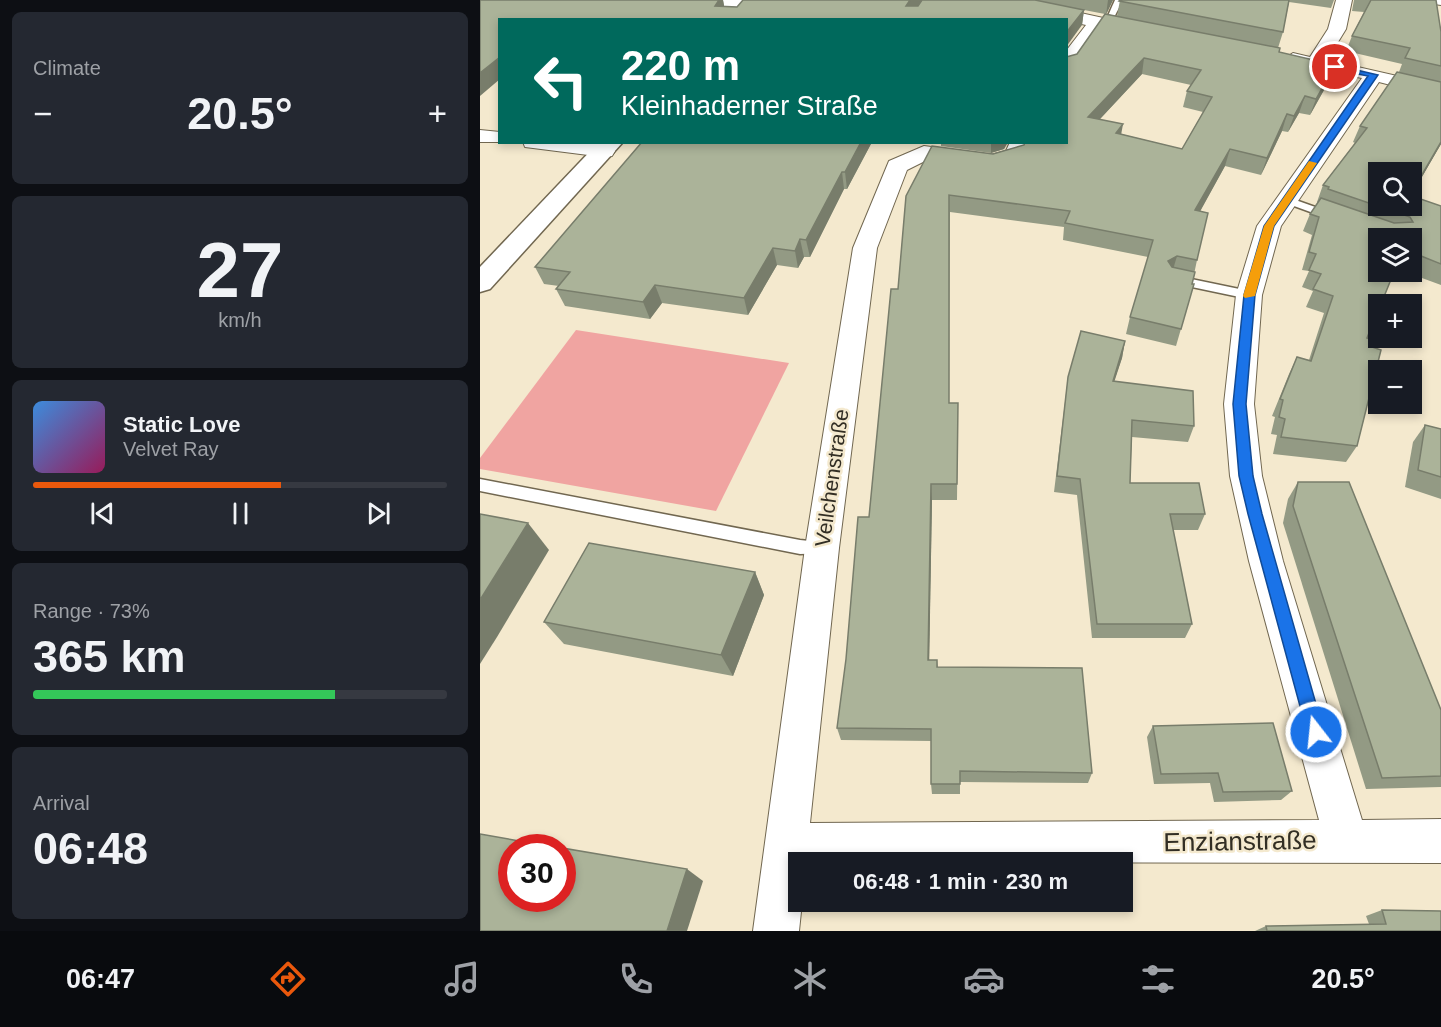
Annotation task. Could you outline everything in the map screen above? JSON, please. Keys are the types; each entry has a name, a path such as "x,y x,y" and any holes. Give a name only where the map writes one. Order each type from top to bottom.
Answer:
{"street":[{"path":"686,0 746,2"},
{"path":"997,0 1101,24 1160,34"},
{"path":"1316,63 1337,29 1344,0"},
{"path":"731,18 746,2"},
{"path":"1068,63 1101,24"},
{"path":"1277,56 1374,75 1441,92"},
{"path":"1346,840 1266,561 1246,476 1239,404 1249,295 1269,226 1374,75"},
{"path":"480,136 498,138"},
{"path":"563,144 608,147"},
{"name":"Veilchenstraße","path":"776,931 822,548 865,248 897,166 924,153 992,162 1014,155 1020,144"},
{"path":"480,283 608,147"},
{"name":"Enzianstraße","path":"787,845 1441,841"}],"lane":[{"path":"1101,24 1119,0"},
{"path":"1287,200 1341,219"},
{"path":"1172,279 1249,295"},
{"path":"480,485 800,547 822,548"}],"shaded area":[{"path":"576,330 789,363 716,511 480,469 480,458"}],"building":[{"path":"480,0 719,0 715,6 737,7 743,0 910,0 906,6 918,6 922,0 1035,0 1084,10 1068,30 1068,18 498,18 498,59 480,73"},
{"path":"1120,0 1289,0 1283,32"},
{"path":"1371,0 1436,0 1441,32 1441,66 1405,58 1410,48 1352,36"},
{"path":"1105,14 1280,48 1279,52 1335,65 1316,99 1305,96 1294,116 1287,114 1267,158 1230,149 1195,210 1208,213 1197,260 1177,256 1168,261 1172,267 1195,272 1192,284 1194,284 1181,329 1130,317 1153,240 1065,223 1070,211 949,195 949,403 958,403 957,484 931,484 928,660 937,660 937,667 1082,668 1092,773 960,771 960,784 931,784 931,729 837,728 846,659 858,517 869,517 891,289 898,289 906,196 932,146 993,154 1024,144 1068,144 1068,56 1077,54","holes":["1144,58 1201,70 1187,91 1212,97 1182,149 1116,133 1123,124 1088,117"]},
{"path":"1397,72 1441,82 1441,142 1422,175 1422,162 1368,162 1368,203 1328,189 1329,187 1323,185 1367,128 1360,126"},
{"path":"640,144 860,144 845,172 842,172 806,240 800,239 795,251 773,248 744,298 655,285 643,302 556,289 570,272 535,267"},
{"path":"1321,198 1368,216 1394,223 1413,222 1407,216 1422,216 1422,199 1441,206 1441,264 1422,256 1422,228 1368,228 1368,282 1390,282 1385,294 1368,294 1368,348 1381,350 1378,360 1368,360 1368,402 1357,446 1281,437 1285,419 1279,417 1283,400 1280,399 1297,357 1311,361 1333,296 1313,289 1321,274 1309,270 1316,254 1309,252 1319,217 1310,214"},
{"path":"1081,331 1125,341 1113,381 1193,391 1194,426 1132,420 1130,483 1199,483 1205,514 1170,514 1192,624 1097,624 1080,479 1057,476 1068,377"},
{"path":"1425,425 1441,429 1441,477 1418,470"},
{"path":"1298,482 1349,482 1441,710 1441,776 1382,778 1293,506"},
{"path":"480,514 528,523 480,600"},
{"path":"589,543 755,572 721,655 544,622"},
{"path":"1273,723 1292,791 1223,792 1218,773 1161,774 1153,726"},
{"path":"480,834 498,837 498,912 576,912 576,850 687,869 667,931 480,931"},
{"path":"1382,910 1441,911 1441,931 1267,931 1266,926 1386,924"}],"slow traffic":[{"path":"1249,296 1269,226 1312,163"}],"route":[{"path":"1316,732 1266,561 1246,476 1239,404 1249,295 1269,226 1374,75 1335,67"}]}
